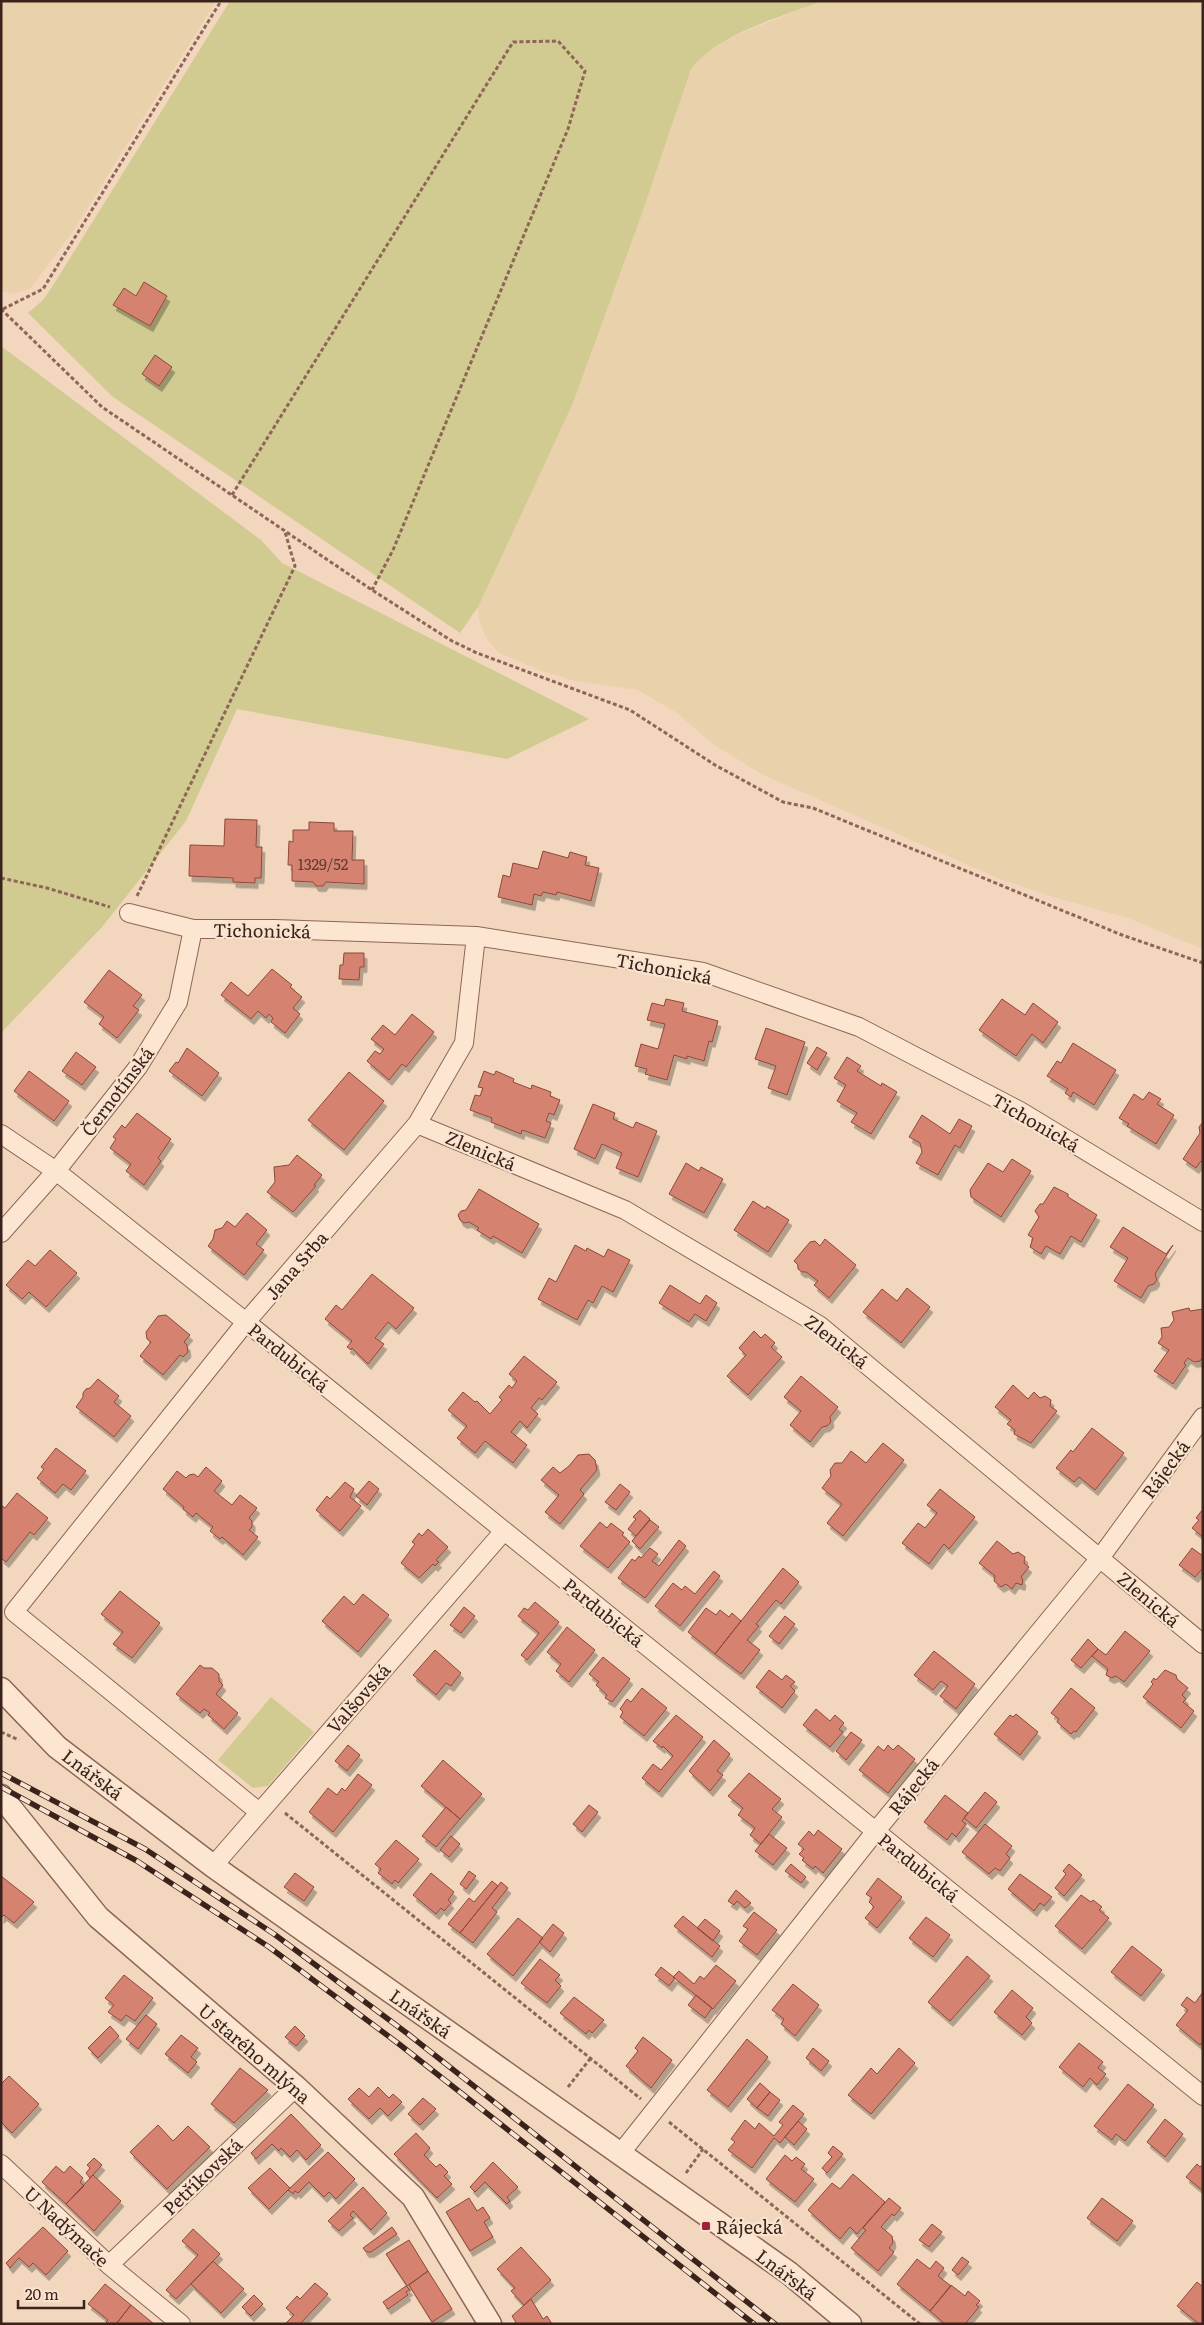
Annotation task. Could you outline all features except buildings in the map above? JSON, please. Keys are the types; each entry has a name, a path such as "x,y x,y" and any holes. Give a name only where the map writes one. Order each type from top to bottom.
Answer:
{"street":[{"name":"Tichonická","path":"129,913 193,929 275,929 476,936 703,972 859,1027 1020,1111 1203,1222"},
{"name":"Černotínská","path":"1,1233 56,1171 138,1067 178,1002 193,929"},
{"name":"Jana Srba","path":"264,1806 14,1612 246,1322 417,1124 464,1044 476,936"},
{"name":"Zlenická","path":"417,1124 626,1210 819,1324 1203,1644"},
{"name":"Pardubická","path":"1,1134 56,1171 246,1322 1203,2096"},
{"name":"Rájecká","path":"620,2154 875,1832 1100,1558 1203,1417"},
{"name":"Valšovská","path":"213,1866 504,1532"},
{"name":"Lnářská","path":"1,1689 58,1747 213,1866 789,2273 850,2324"},
{"name":"U starého mlýna","path":"1,1796 98,1917 296,2086 413,2197 490,2324"},
{"name":"Petříkovská","path":"109,2265 296,2086"},
{"name":"U Nadýmače","path":"1,2164 109,2265 181,2324"}],"path":[{"path":"221,1 43,289 2,309 102,407 372,590 452,641 477,653 630,710 716,765 783,802 813,808 1122,935 1203,963"},
{"path":"232,495 513,42 558,41 585,71 568,129 393,550 372,590"},
{"path":"1,878 47,888 129,913 295,566 285,531"},
{"path":"264,1806 590,2059 920,2324"},
{"path":"568,2087 590,2059"},
{"path":"673,2192 703,2149"}],"shaded area":[{"path":"1,1 216,1 74,230 30,289 12,294 1,291"},
{"path":"230,1 822,1 770,20 734,36 717,45 691,69 640,219 573,403 478,607 460,633 113,397 28,313 43,300 52,287"},
{"path":"822,1 1190,1 1203,4 1203,949 1128,918 1053,897 1000,879 763,775 713,744 677,713 638,690 575,681 539,670 499,653 489,642 483,631 478,607 483,593 573,403 640,219 691,69 707,51 739,34"},
{"path":"1,346 261,540 282,563 589,719 507,759 237,709 186,821 102,927 1,1033"},
{"path":"271,1697 314,1732 268,1786 253,1788 218,1760"}],"railway":[{"path":"1,1773 145,1849 274,1934 408,2034 775,2324"},
{"path":"1,1787 137,1861 269,1947 399,2044 754,2324"}],"place":[{"name":"Rájecká","path":"706,2226"}]}
